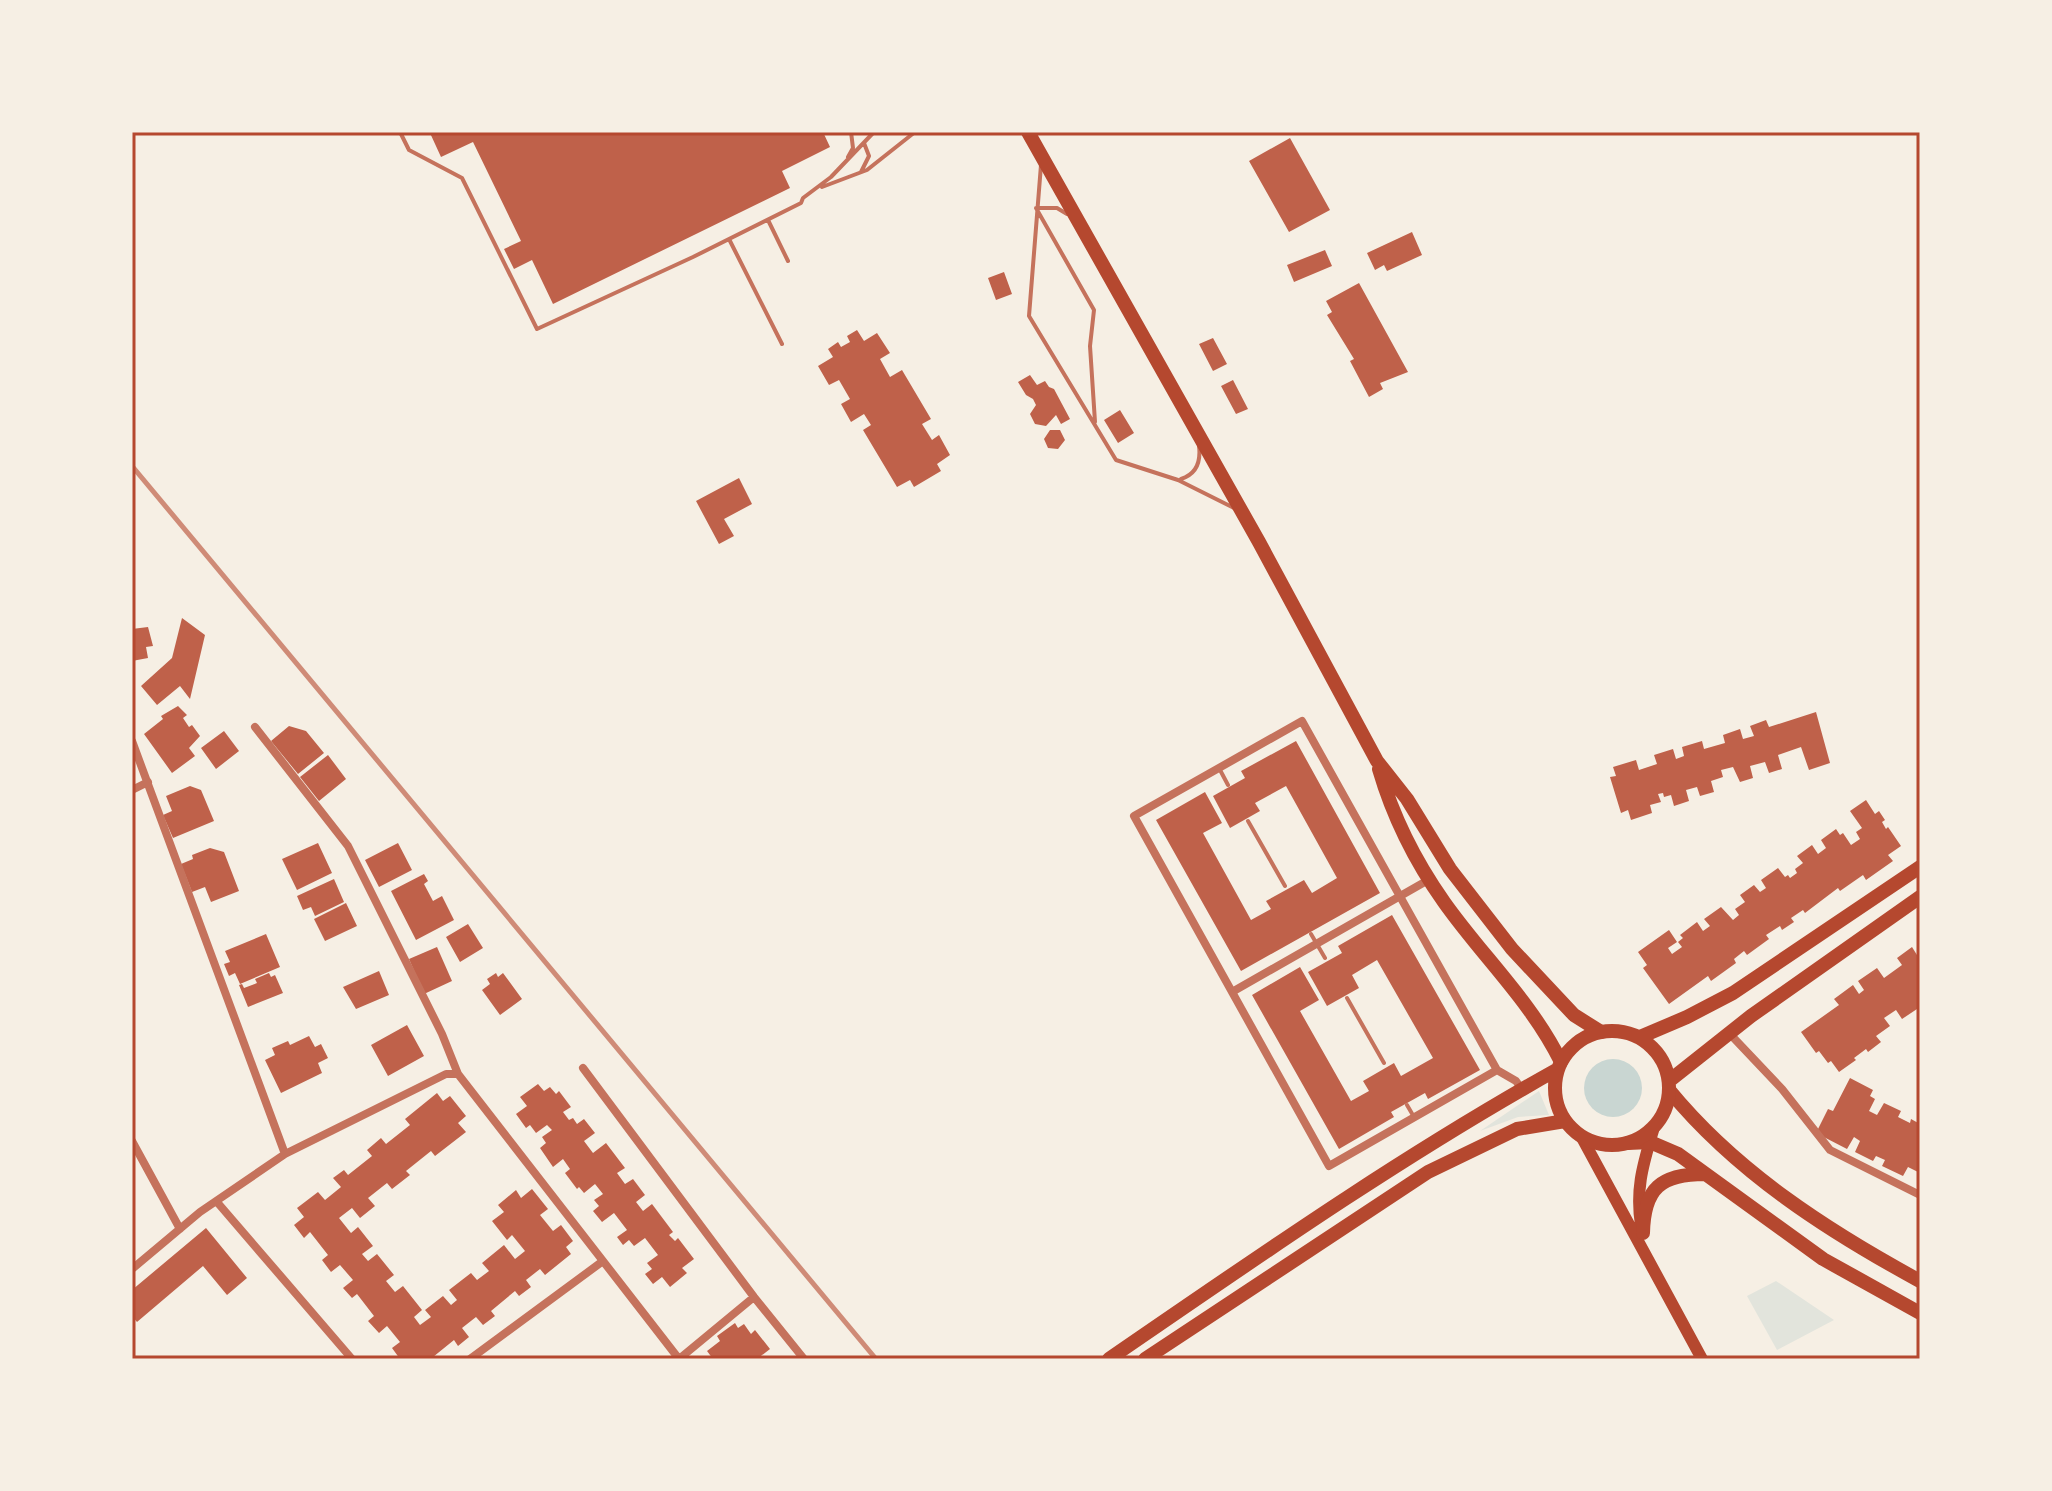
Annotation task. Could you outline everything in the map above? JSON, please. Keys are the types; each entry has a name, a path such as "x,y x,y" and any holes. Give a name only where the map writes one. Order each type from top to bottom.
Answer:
{"main road":[{"path":"1027,133 1242,513 1377,761 1407,799 1450,869 1512,949 1574,1015 1601,1032"},
{"path":"1377,761 1391,808 1430,879 1460,923 1524,1001 1560,1065 1556,1096 1565,1121 1581,1136 1702,1359"},
{"path":"1640,1037 1733,993 1920,867"},
{"path":"1656,1274 1639,1211 1640,1170 1652,1135 1668,1103 1669,1085 1729,1032 1920,897"},
{"path":"1109,1359 1336,1203 1560,1065 1578,1043 1601,1032 1614,1030 1640,1037 1660,1055 1669,1085 1687,1112 1778,1192 1848,1241 1920,1281"},
{"path":"1145,1359 1428,1172 1517,1129 1565,1121"},
{"path":"1581,1136 1604,1144 1628,1143 1652,1135"},
{"path":"1652,1135 1823,1259 1920,1313"},
{"path":"1643,1233 1643,1213 1655,1189 1675,1175 1705,1174"}],"street":[{"path":"1500,1072 1329,1166 1134,816 1302,721 1500,1072 1516,1081 1521,1088 1515,1093"},
{"path":"255,727 348,846 442,1034 458,1074 679,1359 754,1297"},
{"path":"132,741 285,1154"},
{"path":"132,790 148,782"},
{"path":"1232,992 1430,879"},
{"path":"1729,1032 1782,1089 1830,1150 1920,1195"},
{"path":"583,1068 804,1359"},
{"path":"132,1269 180,1229 285,1154 446,1074 458,1074"},
{"path":"132,1141 180,1229"},
{"path":"217,1202 352,1359"},
{"path":"470,1359 603,1261"}],"lane":[{"path":"400,132 409,150 462,178 537,329 768,220 801,203 803,198 818,189 860,174 915,132"},
{"path":"845,163 853,148 851,132"},
{"path":"818,189 874,132"},
{"path":"860,174 869,156 864,143"},
{"path":"1042,159 1029,316 1116,460 1178,480 1242,513"},
{"path":"1036,208 1057,208 1078,223"},
{"path":"1036,208 1094,310 1090,346 1095,425"},
{"path":"768,220 788,261"},
{"path":"729,239 782,344"},
{"path":"1178,480 1190,476 1197,468 1200,457 1198,435"},
{"path":"1219,768 1228,785"},
{"path":"1248,821 1285,886"},
{"path":"1311,934 1325,958"},
{"path":"1347,998 1384,1063"},
{"path":"1407,1105 1414,1118"}],"shaded area":[{"path":"1613,1059 1634,1067 1642,1088 1634,1109 1613,1117 1592,1109 1584,1088 1592,1067"},
{"path":"1539,1091 1549,1115 1518,1117 1480,1131"},
{"path":"1776,1281 1834,1320 1777,1350 1747,1296"}],"building":[{"path":"432,132 823,132 830,147 782,171 790,188 553,304 532,260 514,269 504,249 521,241 473,142 441,157"},
{"path":"1290,138 1330,210 1289,232 1249,161"},
{"path":"1412,232 1422,255 1387,271 1384,265 1375,270 1367,253"},
{"path":"1325,250 1332,266 1294,282 1287,265"},
{"path":"1004,272 1012,294 996,300 988,278"},
{"path":"1359,283 1408,372 1380,383 1383,389 1369,397 1350,361 1354,359 1327,315 1332,312 1326,301"},
{"path":"857,330 864,341 877,333 890,353 880,359 890,377 902,370 931,419 922,424 932,440 939,435 950,455 937,464 941,471 914,487 910,480 897,487 863,430 871,425 864,414 851,422 841,404 850,399 839,380 829,385 818,366 833,357 828,349 838,342 841,347 850,342 847,336"},
{"path":"1213,338 1227,364 1213,371 1199,344"},
{"path":"1030,375 1037,385 1045,381 1054,389 1070,419 1061,424 1056,415 1046,426 1035,424 1030,414 1036,405 1018,382"},
{"path":"1233,380 1248,409 1236,414 1221,386"},
{"path":"1120,410 1134,433 1118,443 1104,420"},
{"path":"1050,430 1060,430 1065,440 1058,449 1048,448 1044,439"},
{"path":"739,478 752,504 724,519 734,536 719,544 696,501"},
{"path":"182,618 205,635 190,699 180,686 157,705 141,686 172,658"},
{"path":"148,627 153,646 146,647 148,658 132,661 132,629"},
{"path":"178,706 187,715 183,718 189,727 192,725 200,736 189,748 195,756 172,773 144,734 163,719 161,716"},
{"path":"1816,712 1830,763 1809,770 1801,747 1778,755 1782,769 1769,773 1765,762 1750,766 1753,778 1740,782 1733,767 1721,770 1723,777 1711,781 1714,792 1700,796 1697,787 1686,790 1689,801 1674,806 1671,795 1664,797 1663,793 1658,794 1661,802 1650,805 1652,813 1631,820 1628,810 1621,813 1610,777 1616,776 1613,767 1636,760 1639,770 1657,764 1654,755 1673,749 1676,759 1684,756 1682,747 1702,741 1704,749 1725,743 1723,735 1740,729 1743,739 1754,736 1750,726 1766,720 1769,727"},
{"path":"289,726 306,731 324,753 298,774 271,741"},
{"path":"224,731 239,751 216,769 201,748"},
{"path":"1296,741 1380,893 1241,971 1156,820 1205,792 1222,823 1203,833 1251,920 1271,909 1266,901 1304,880 1312,893 1337,878 1286,786 1255,803 1260,811 1230,828 1213,796 1245,778 1241,771"},
{"path":"328,755 346,779 319,801 300,777"},
{"path":"190,786 201,790 214,821 173,838 163,815 172,811 166,796"},
{"path":"1866,800 1875,814 1879,811 1886,829 1888,827 1901,846 1888,855 1893,861 1866,880 1863,875 1840,891 1838,888 1805,913 1803,910 1791,918 1794,922 1766,935 1769,939 1747,955 1744,951 1734,959 1736,963 1711,981 1708,976 1669,1004 1643,968 1647,965 1638,952 1669,930 1677,942 1668,948 1672,954 1682,947 1678,942 1683,938 1680,935 1697,922 1703,931 1710,926 1704,919 1721,907 1733,920 1739,915 1735,909 1745,902 1740,895 1754,885 1760,892 1766,888 1761,880 1778,868 1785,877 1788,875 1790,878 1803,863 1797,856 1812,845 1818,854 1826,848 1821,840 1836,829 1851,845 1860,839 1856,832 1862,828 1850,811"},
{"path":"318,843 332,873 297,890 282,859"},
{"path":"398,843 412,870 379,887 365,860"},
{"path":"210,848 224,852 239,891 211,902 205,887 192,892 181,864 193,859 192,855"},
{"path":"424,874 428,881 424,884 433,901 442,896 454,920 416,940 391,891"},
{"path":"334,879 344,902 315,916 311,907 303,910 297,896"},
{"path":"346,903 357,926 325,941 314,919"},
{"path":"1392,915 1480,1070 1428,1099 1425,1093 1391,1112 1394,1117 1339,1149 1252,995 1300,967 1319,1000 1300,1011 1351,1101 1369,1091 1363,1081 1394,1063 1401,1076 1433,1058 1377,960 1352,975 1359,988 1327,1006 1308,972 1342,953 1338,946"},
{"path":"468,924 483,948 460,962 446,937"},
{"path":"266,934 280,967 240,984 235,973 229,976 224,964 230,962 225,951"},
{"path":"437,947 452,981 424,994 409,959"},
{"path":"1912,947 1917,955 1920,953 1920,1007 1902,1019 1896,1010 1884,1018 1890,1026 1876,1036 1881,1042 1868,1052 1866,1049 1839,1072 1819,1051 1816,1053 1801,1032 1839,1005 1834,999 1853,985 1859,994 1864,990 1858,981 1877,968 1884,978 1902,965 1897,958"},
{"path":"379,971 389,995 356,1009 343,987"},
{"path":"269,973 271,977 275,975 283,993 248,1007 239,985 242,984 244,988 257,983 255,979"},
{"path":"496,973 498,977 503,973 522,999 500,1015 482,990 490,984 487,979"},
{"path":"407,1025 424,1056 388,1076 371,1045"},
{"path":"309,1036 315,1047 321,1044 328,1058 318,1063 322,1073 281,1093 265,1060 275,1055 272,1048 288,1041 290,1045"},
{"path":"1850,1078 1873,1090 1870,1096 1875,1099 1869,1111 1877,1115 1884,1103 1901,1111 1898,1117 1920,1124 1920,1173 1908,1167 1903,1176 1882,1166 1885,1160 1876,1156 1873,1161 1855,1152 1860,1141 1854,1137 1847,1149 1816,1133 1828,1109 1833,1111"},
{"path":"538,1084 544,1091 550,1087 556,1094 559,1091 571,1107 563,1112 569,1120 573,1118 577,1124 584,1119 595,1133 584,1141 593,1153 606,1143 625,1168 617,1173 625,1184 633,1179 645,1195 636,1202 643,1211 652,1204 673,1232 669,1235 675,1241 678,1238 694,1259 682,1268 687,1273 670,1287 662,1277 653,1284 645,1274 652,1269 647,1263 658,1255 645,1238 634,1246 629,1240 623,1245 617,1237 627,1230 614,1213 602,1222 593,1211 599,1206 594,1200 603,1194 595,1184 584,1193 565,1173 570,1169 563,1159 553,1167 540,1148 546,1143 542,1137 552,1130 547,1125 536,1133 530,1125 526,1128 516,1114 527,1106 520,1097"},
{"path":"437,1093 443,1101 450,1096 466,1116 458,1123 466,1132 435,1156 431,1151 406,1171 410,1175 392,1189 387,1183 368,1198 375,1206 360,1218 352,1208 339,1218 351,1233 358,1227 373,1246 362,1254 368,1261 377,1254 394,1275 386,1281 395,1292 403,1286 422,1310 414,1317 420,1325 431,1317 425,1310 443,1296 451,1305 457,1300 449,1290 471,1273 477,1280 489,1271 482,1263 504,1245 515,1259 525,1251 512,1235 507,1240 492,1221 504,1212 498,1205 516,1190 521,1198 532,1189 548,1209 540,1215 553,1231 561,1225 573,1241 566,1247 571,1254 545,1275 540,1269 526,1280 531,1287 519,1296 515,1291 491,1311 495,1316 483,1325 476,1317 462,1328 469,1337 458,1346 454,1340 433,1357 435,1359 400,1359 392,1348 400,1342 387,1326 379,1333 368,1321 374,1316 357,1294 352,1298 343,1288 353,1280 340,1265 331,1272 322,1260 328,1255 310,1232 304,1238 294,1225 304,1217 297,1208 318,1192 325,1200 341,1187 333,1178 344,1170 348,1175 372,1156 367,1150 381,1138 386,1144 410,1125 405,1119"},
{"path":"206,1228 247,1278 227,1295 203,1266 137,1322 132,1316 132,1290"},
{"path":"735,1323 738,1328 744,1324 751,1334 755,1330 770,1349 757,1359 713,1359 707,1351 720,1341 717,1336"}],"railway":[{"path":"132,466 876,1359"}]}
